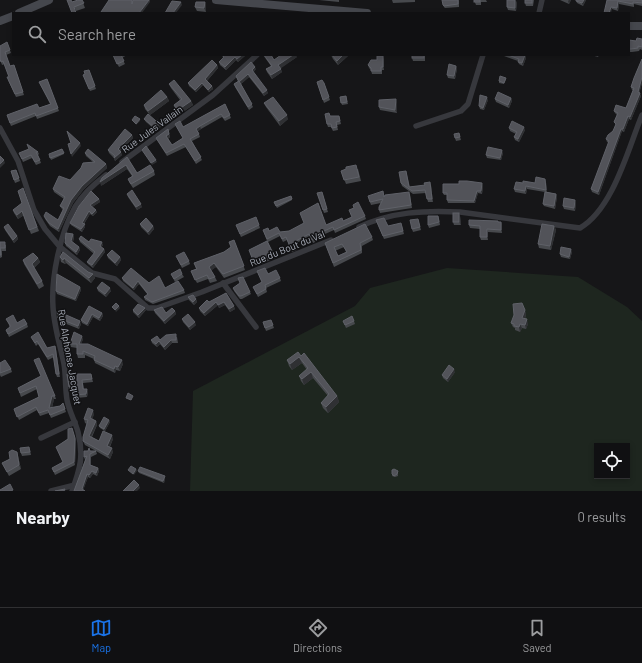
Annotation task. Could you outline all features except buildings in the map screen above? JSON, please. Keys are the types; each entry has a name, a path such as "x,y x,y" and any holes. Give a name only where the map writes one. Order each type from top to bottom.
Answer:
{"main road":[{"path":"21,12 49,0"},
{"path":"216,0 299,10 344,12"},
{"path":"0,21 12,16"},
{"path":"630,26 642,26"}],"street":[{"path":"539,12 542,0"},
{"name":"Rue Jules Vallain","path":"116,166 213,95 256,56"},
{"path":"416,126 461,111 468,104 483,56"},
{"path":"352,230 390,215 441,211 460,212 580,228 596,215 605,202 625,160 642,115"},
{"path":"0,128 18,160 36,214 60,247"},
{"path":"60,247 67,224 75,207 90,188 110,171"},
{"name":"Rue du Bout du Val","path":"60,247 92,273 115,279 143,304 153,309 223,283 339,236"},
{"name":"Rue Alphonse Jacquet","path":"60,247 53,287 52,306 64,365 68,401 82,454 80,469 72,491"},
{"path":"223,283 256,327"},
{"path":"41,438 74,422"},
{"path":"51,491 75,485"}],"shaded area":[{"path":"447,268 578,277 627,307 642,321 642,491 190,491 193,391 355,306 370,288"}]}
